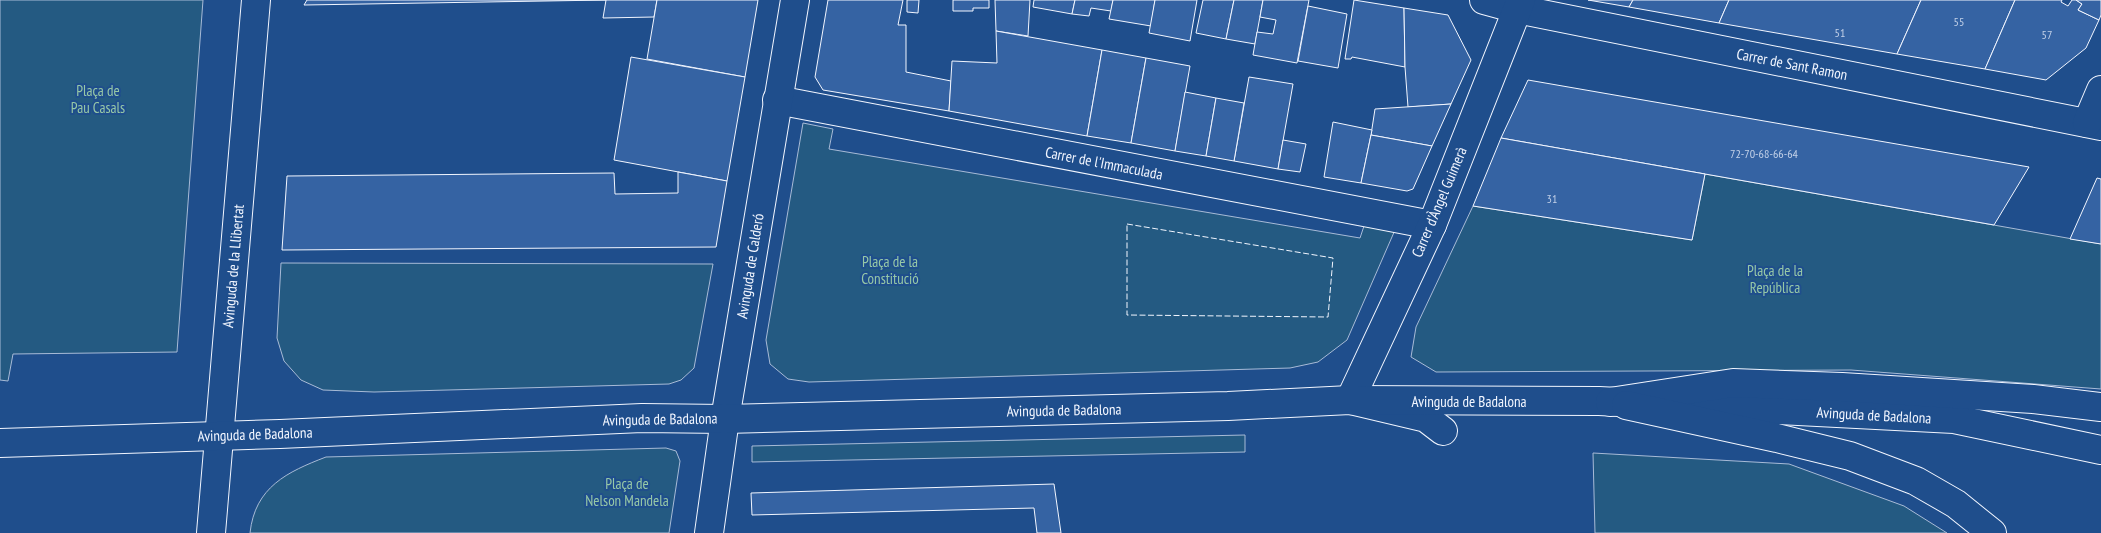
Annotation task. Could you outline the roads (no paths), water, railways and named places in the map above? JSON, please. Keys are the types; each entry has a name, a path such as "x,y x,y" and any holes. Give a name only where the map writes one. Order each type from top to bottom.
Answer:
{"main road":[{"name":"Avinguda de la Llibertat","path":"211,533 256,0"},
{"name":"Avinguda de Calderó","path":"708,533 777,100 795,0"},
{"name":"Carrer de Sant Ramon","path":"1484,0 1519,4 2094,124"},
{"name":"Carrer d'Àngel Guimerà","path":"1350,400 1432,224 1519,4"},
{"path":"2094,124 2101,90"},
{"name":"Carrer de l'Immaculada","path":"777,100 1432,224"},
{"path":"1610,402 1734,383 1842,387 2004,397 2101,407"},
{"name":"Avinguda de Badalona","path":"8,441 219,436 642,418 725,419 1228,406 1350,400 1610,402 1954,420 2101,450"},
{"path":"1350,400 1426,418 1443,432"},
{"path":"1610,402 1777,438 1850,456 1916,481 1956,504 1992,533"}],"park label":[{"name":"Plaça de Pau Casals","path":"98,98"},
{"name":"Plaça de la Constitució","path":"890,270"},
{"name":"Plaça de la República","path":"1775,278"},
{"name":"Plaça de Nelson Mandela","path":"627,492"}]}
